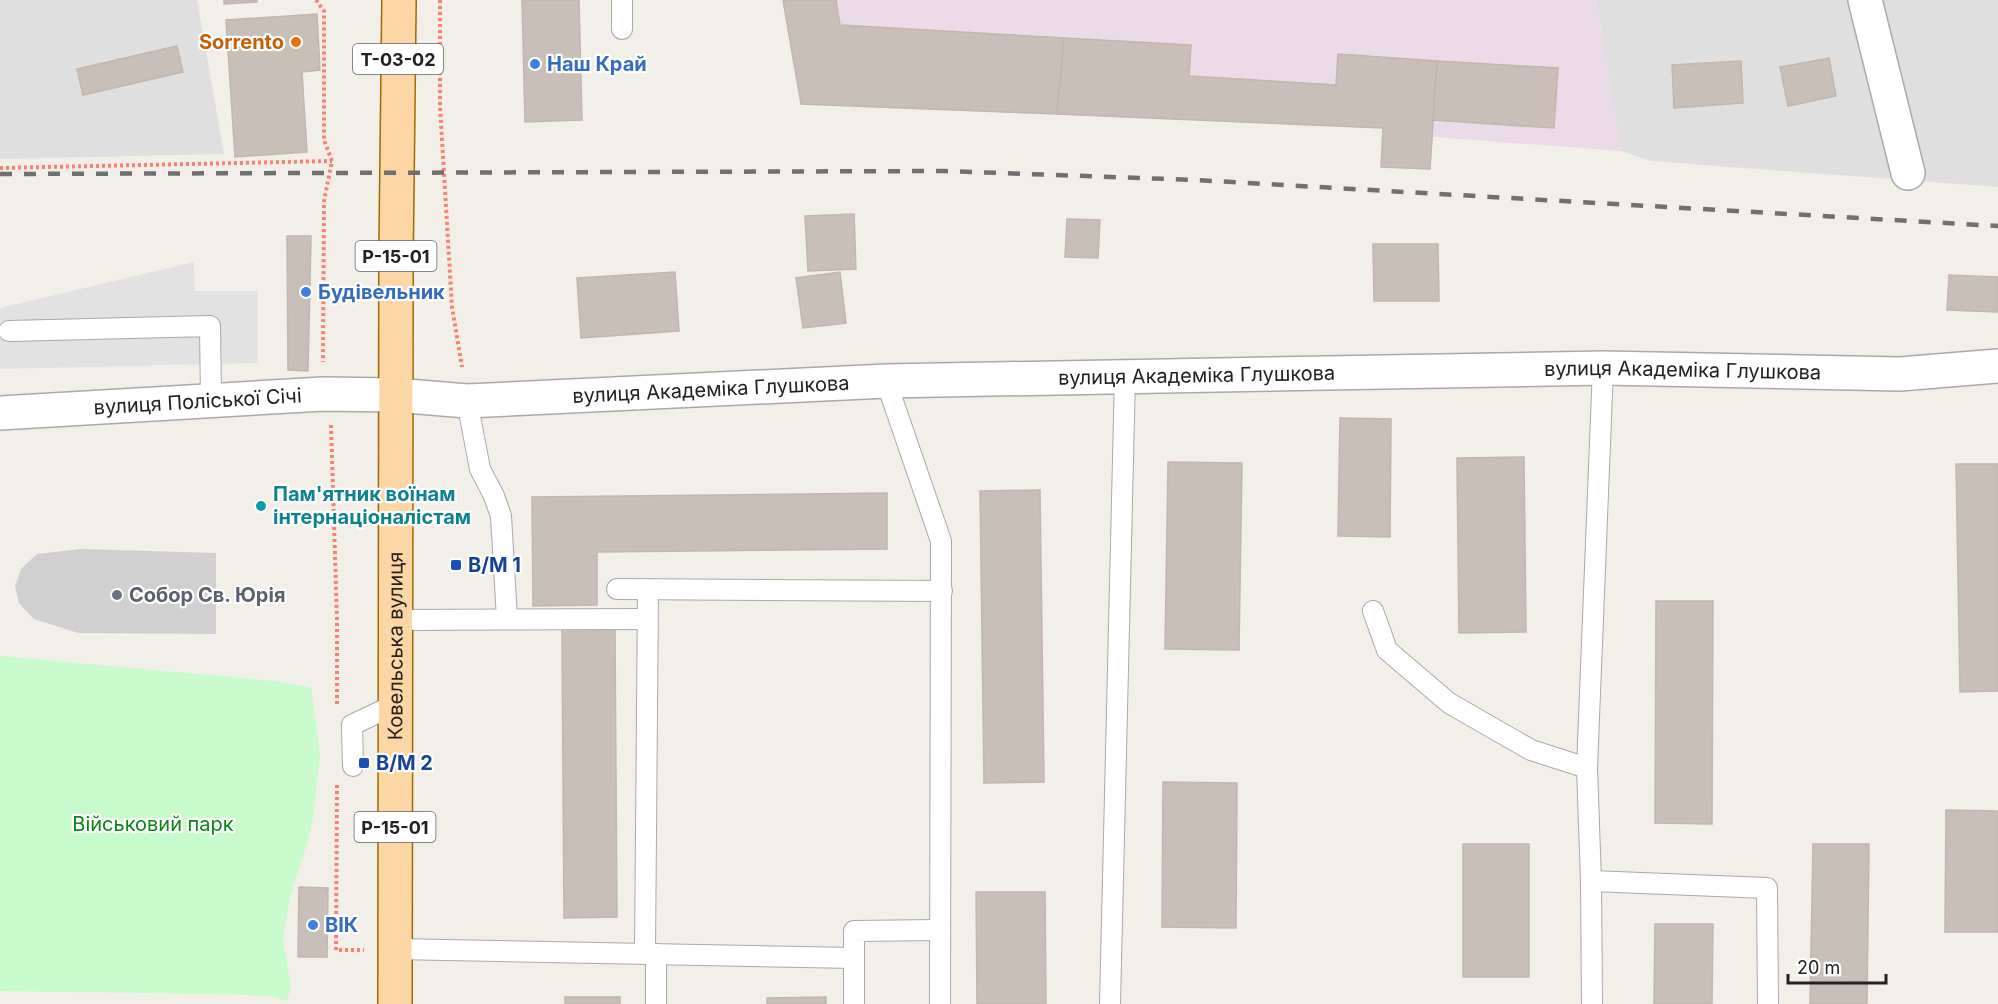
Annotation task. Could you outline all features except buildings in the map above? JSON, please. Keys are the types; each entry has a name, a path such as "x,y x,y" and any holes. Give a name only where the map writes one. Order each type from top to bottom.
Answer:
{"main road":[{"name":"Ковельська вулиця","path":"395,1004 395,395 399,0"}],"street":[{"path":"1865,0 1908,173"},
{"name":"вулиця Академіка Глушкова","path":"395,395 467,401 886,381 1125,375 1603,368 1900,374 1998,366"},
{"name":"вулиця Поліської Січі","path":"0,413 322,394 395,395"}],"lane":[{"path":"622,0 622,29"},
{"path":"9,332 210,326 212,400"},
{"path":"1592,1004 1587,768 1603,368"},
{"path":"1110,1004 1125,375"},
{"path":"886,381 941,541 940,1004"},
{"path":"467,401 480,469 501,516 507,619"},
{"path":"617,590 942,591"},
{"path":"648,590 651,954 656,1004"},
{"path":"1373,610 1387,650 1449,703 1532,750 1587,768"},
{"path":"396,620 647,619"},
{"path":"345,770 352,725 396,704"},
{"path":"1591,881 1767,888 1768,1004"},
{"path":"854,1004 854,931 939,930"},
{"path":"395,949 854,958"}],"path":[{"path":"316,0 324,11 324,140 332,161 324,201 322,394 331,422 337,620 337,715"},
{"path":"440,0 440,106 452,308 467,401"},
{"path":"0,168 332,161"},
{"path":"345,770 336,950 395,949"}],"shaded area":[{"path":"0,0 197,0 224,154 0,159"},
{"path":"783,0 1596,0 1621,151 1433,137 1430,169 1381,167 1383,128 801,104"},
{"path":"1596,0 1998,0 1998,187 1651,161 1621,151"},
{"path":"194,262 195,291 258,291 258,363 0,369 0,308"},
{"name":"Собор Св. Юрія","path":"81,549 216,553 216,634 78,633 34,619 19,603 15,586 21,569 37,554"}],"green space":[{"name":"Військовий парк","path":"0,656 274,681 311,687 320,753 309,838 290,897 283,940 291,986 287,1001 272,996 0,991"}],"railway":[{"path":"0,174 944,171 1196,180 1998,226"}],"place":[{"name":"Sorrento","path":"296,42"},
{"name":"Наш Край","path":"535,64"},
{"name":"Будівельник","path":"306,292"},
{"name":"Пам'ятник воїнам інтернаціоналістам","path":"261,506"},
{"name":"В/М 1","path":"456,565"},
{"name":"Собор Св. Юрія","path":"117,595"},
{"name":"В/М 2","path":"364,763"},
{"name":"ВІК","path":"313,925"}]}
